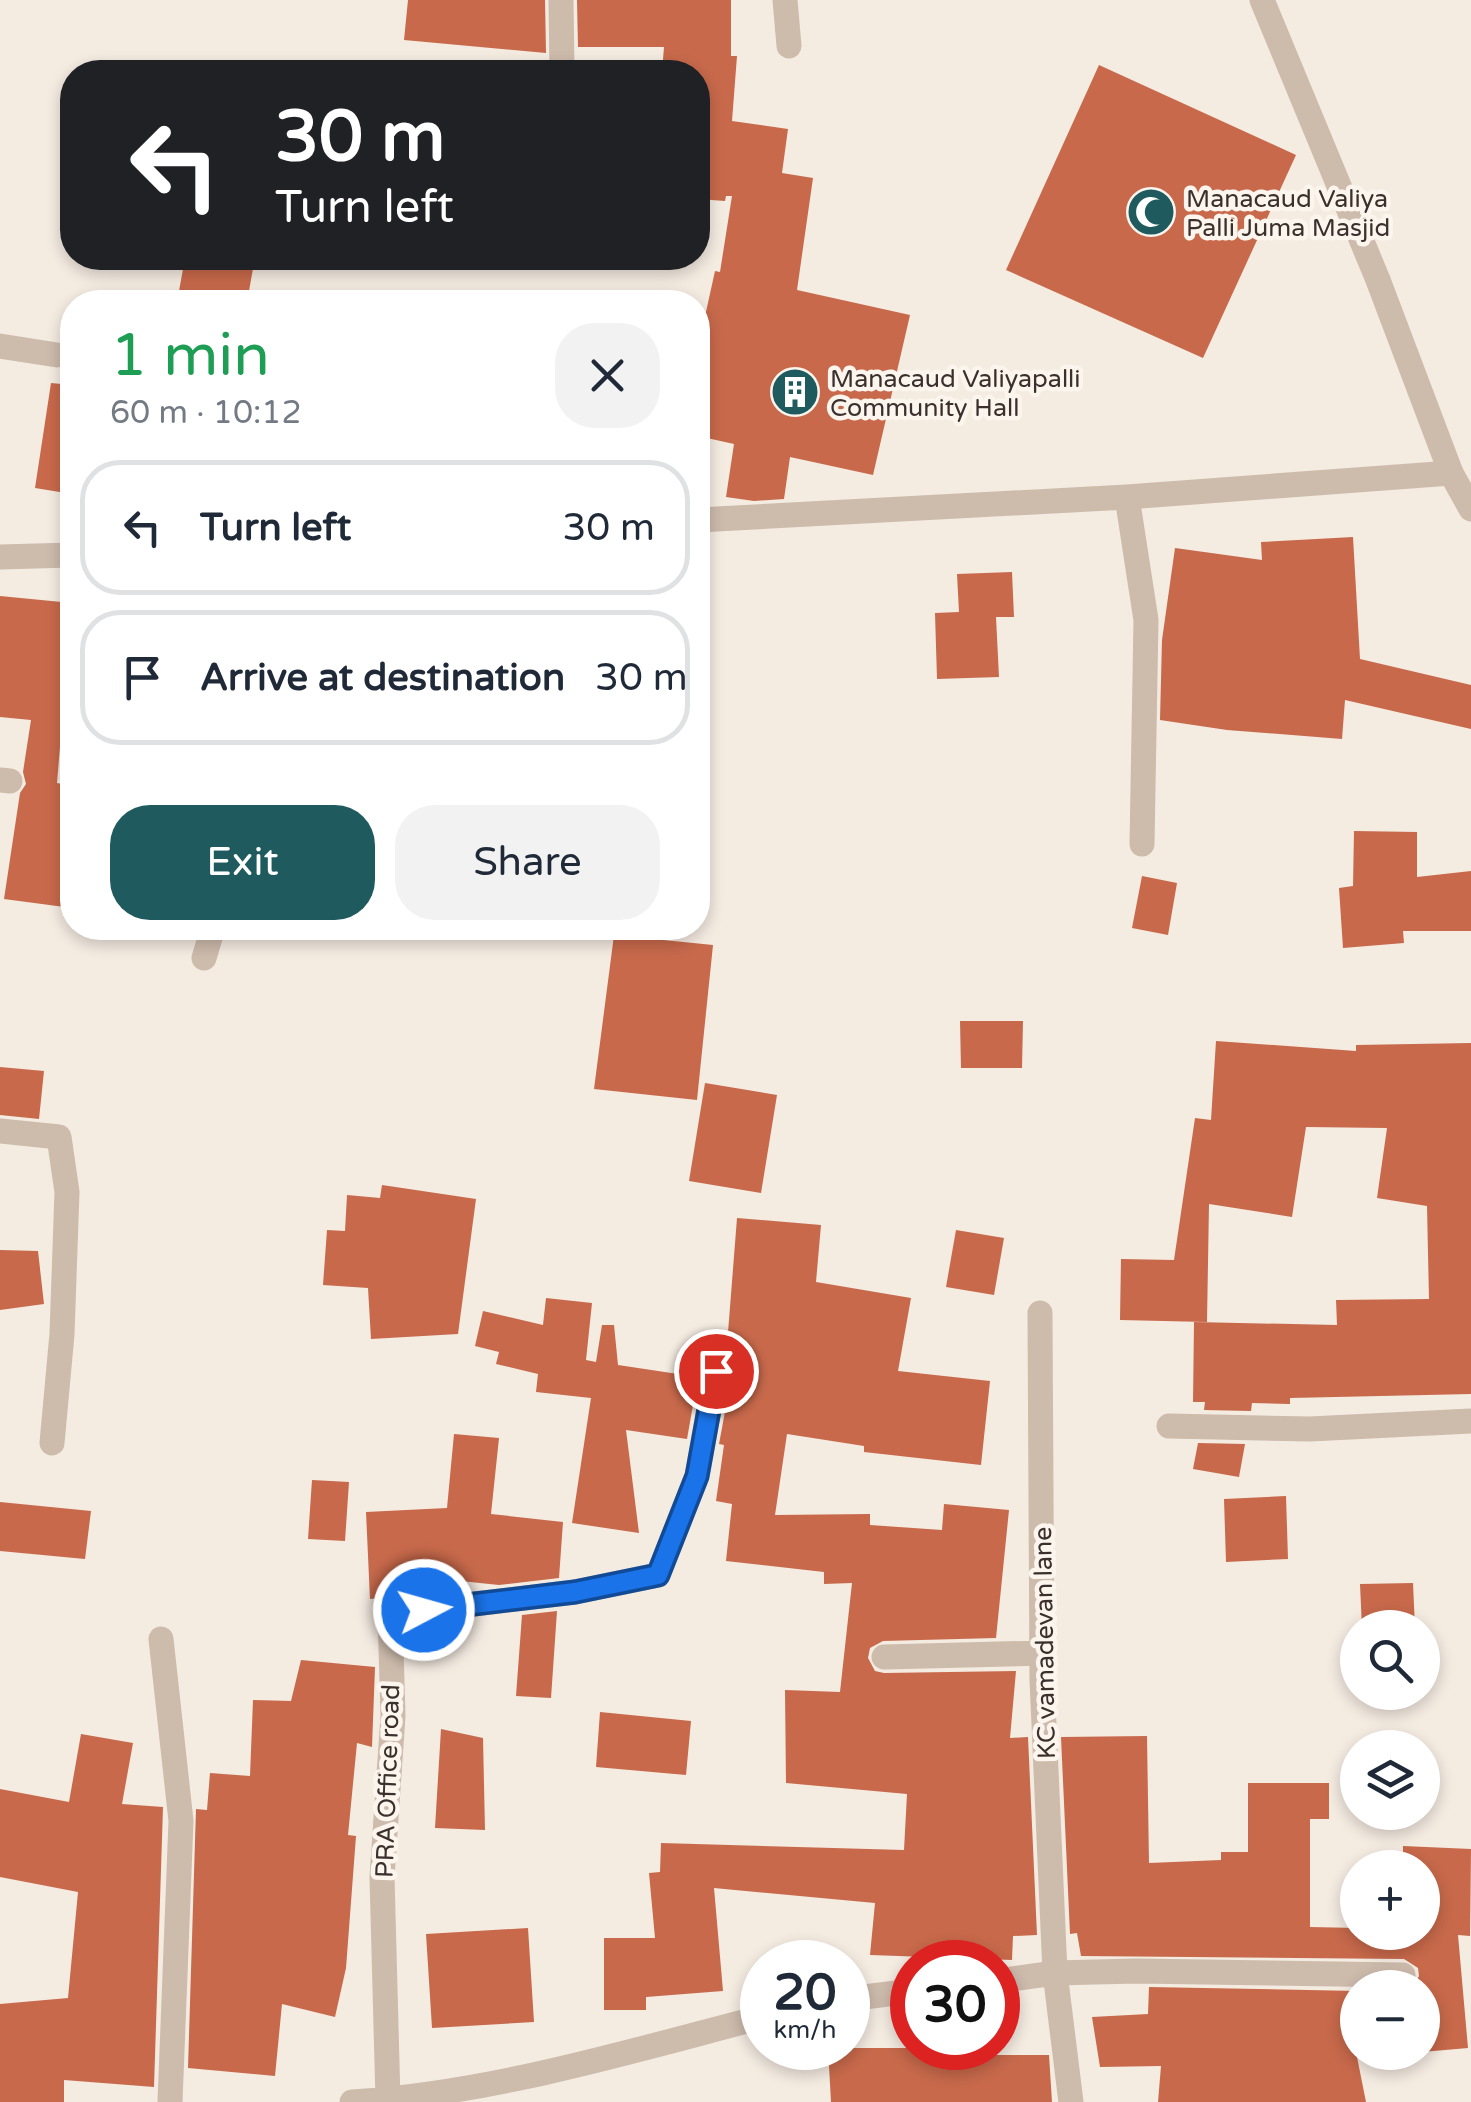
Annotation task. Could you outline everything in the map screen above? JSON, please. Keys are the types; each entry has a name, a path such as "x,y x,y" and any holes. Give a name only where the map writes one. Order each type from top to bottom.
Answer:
{"street":[{"path":"561,0 562,60"},
{"path":"784,0 789,46"},
{"path":"1262,0 1378,280 1451,472 1471,509"},
{"path":"0,346 57,354"},
{"path":"710,519 1127,497 1451,472"},
{"path":"1127,497 1146,620 1142,844"},
{"path":"0,557 60,555"},
{"path":"204,958 209,940"},
{"path":"0,1130 58,1136 67,1192 62,1334 52,1442"},
{"name":"KC vamadevan lane","path":"1040,1313 1043,1652 1055,1974 1071,2102"},
{"name":"PRA Office road","path":"388,2100 382,1877 392,1716 390,1614 575,1592 658,1575 697,1476 716,1371"},
{"path":"1169,1426 1310,1430 1471,1421"},
{"path":"161,1639 181,1822 170,2102"},
{"path":"884,1658 1043,1652"},
{"path":"1020,1978 1136,1971 1340,1974"},
{"path":"352,2102 521,2091 740,2024"}],"building":[{"path":"408,0 545,0 546,53 404,40"},
{"path":"577,0 731,0 731,56 737,56 732,121 788,129 782,173 813,178 797,290 910,315 873,475 790,457 784,499 754,501 726,497 734,444 710,439 710,294 715,271 720,272 732,196 726,196 725,201 710,200 710,60 663,60 664,47 578,47"},
{"name":"Manacaud Valiya Palli Juma Masjid","path":"1099,65 1296,155 1203,358 1006,270"},
{"path":"183,270 253,270 249,290 179,290"},
{"path":"51,383 60,384 60,492 35,488"},
{"path":"1353,537 1360,659 1471,685 1471,729 1345,700 1342,739 1160,720 1162,640 1175,548 1262,560 1261,542"},
{"path":"1012,572 1014,617 996,617 999,677 937,679 935,613 959,612 957,574"},
{"path":"0,596 60,602 60,906 4,899 20,793 26,784 23,772 31,720 0,717"},
{"path":"1354,831 1417,832 1417,877 1471,871 1471,931 1403,931 1404,943 1343,948 1339,888 1353,886"},
{"path":"1142,876 1177,883 1168,935 1132,928"},
{"path":"613,940 713,945 697,1100 594,1089"},
{"path":"960,1021 1023,1021 1022,1068 961,1068"},
{"path":"1216,1041 1356,1051 1356,1045 1471,1043 1471,1394 1290,1398 1290,1404 1252,1403 1251,1411 1204,1410 1205,1402 1193,1402 1194,1322 1337,1325 1336,1300 1429,1299 1427,1206 1377,1198 1387,1128 1306,1127 1292,1217 1209,1204 1207,1322 1120,1320 1121,1259 1174,1260 1195,1118 1211,1120"},
{"path":"0,1067 44,1071 39,1119 0,1115"},
{"path":"705,1083 777,1095 761,1193 689,1181"},
{"path":"382,1185 476,1199 458,1334 371,1339 368,1288 323,1285 327,1230 345,1231 347,1195 380,1198"},
{"path":"737,1218 821,1225 816,1282 911,1298 898,1371 990,1381 981,1465 864,1452 864,1446 787,1434 775,1515 870,1514 870,1525 942,1530 944,1504 1009,1510 996,1638 883,1641 870,1648 868,1658 875,1671 884,1673 1016,1671 1010,1738 1028,1737 1037,1935 1013,1936 1013,1940 890,1940 890,1956 870,1955 875,1903 714,1888 723,1991 646,1997 646,2010 604,2010 604,1938 655,1938 649,1873 660,1872 661,1843 904,1850 907,1794 786,1783 785,1690 840,1692 852,1583 824,1584 824,1572 726,1561 732,1504 716,1501 724,1445 719,1444 732,1374 726,1358"},
{"path":"956,1230 1004,1238 994,1295 946,1287"},
{"path":"0,1250 38,1251 44,1304 0,1310"},
{"path":"546,1298 592,1303 586,1360 596,1362 602,1325 614,1325 618,1365 698,1377 687,1439 626,1430 639,1533 572,1523 591,1398 536,1392 538,1374 496,1364 499,1352 475,1346 483,1311 543,1325"},
{"path":"454,1434 499,1438 491,1514 563,1522 559,1578 499,1585 422,1577 423,1594 370,1599 366,1512 447,1508"},
{"path":"1198,1443 1245,1444 1239,1477 1193,1469"},
{"path":"312,1480 349,1482 345,1541 308,1539"},
{"path":"1286,1496 1288,1559 1226,1562 1224,1499"},
{"path":"0,1502 91,1511 85,1559 0,1551"},
{"path":"1413,1583 1414,1610 1361,1610 1360,1584"},
{"path":"557,1611 551,1698 516,1696 522,1615"},
{"path":"301,1660 375,1667 372,1747 357,1743 348,1835 356,1836 346,1968 335,2017 282,2004 275,2076 188,2068 196,1809 207,1810 210,1773 250,1776 253,1700 291,1701"},
{"path":"600,1712 691,1721 686,1775 596,1767"},
{"path":"441,1729 483,1738 485,1830 435,1828"},
{"path":"81,1734 133,1743 122,1804 163,1807 154,2087 64,2080 64,2102 0,2102 0,2004 68,1998 78,1892 0,1877 0,1789 69,1802"},
{"path":"1147,1736 1149,1863 1221,1860 1221,1852 1248,1852 1248,1783 1329,1783 1329,1819 1310,1819 1310,1927 1340,1928 1340,1950 1440,1950 1440,1850 1403,1850 1403,1846 1471,1849 1470,1936 1458,1935 1468,2048 1440,2050 1440,1970 1418,1970 1404,1959 1081,1956 1077,1933 1070,1934 1061,1737"},
{"path":"528,1928 534,2022 432,2028 426,1934"},
{"path":"1149,1987 1340,1991 1340,2070 1360,2070 1366,2102 1158,2102 1161,2066 1100,2067 1092,2017 1148,2014"},
{"path":"870,2048 890,2048 890,2070 1020,2070 1020,2055 1049,2055 1052,2102 831,2102 829,2070 870,2070"}],"place":[{"name":"Manacaud Valiya Palli Juma Masjid","path":"1151,212"},
{"name":"Manacaud Valiyapalli Community Hall","path":"795,392"}],"route":[{"path":"424,1610 575,1592 658,1575 697,1476 716,1371"}]}
